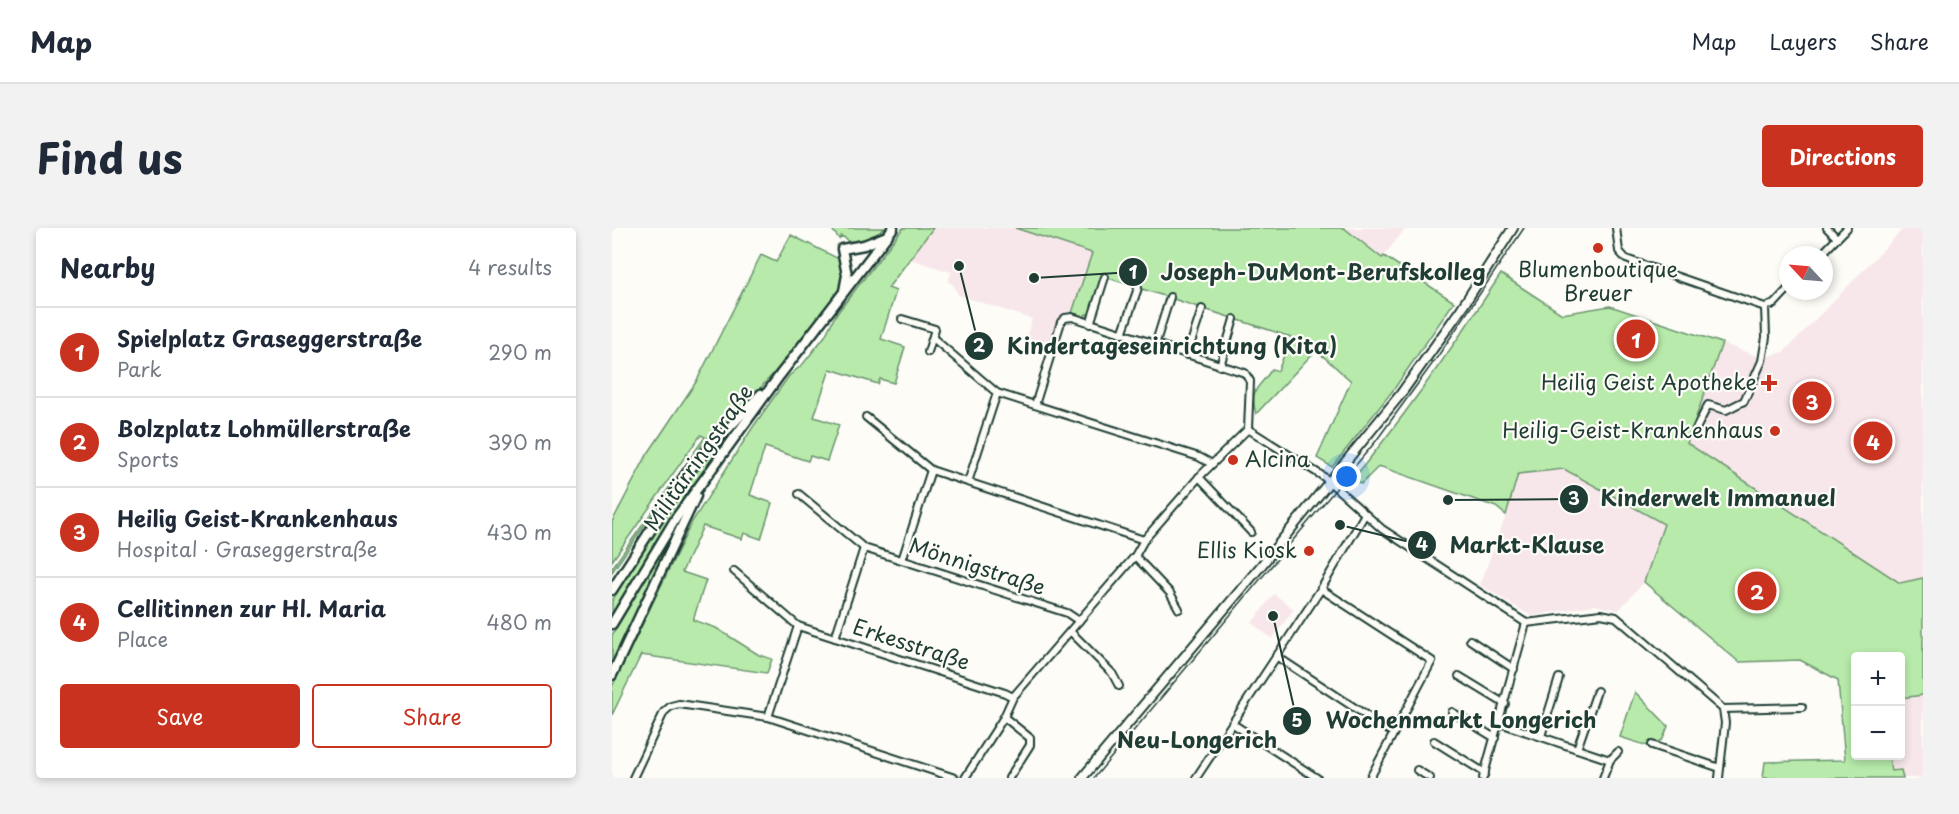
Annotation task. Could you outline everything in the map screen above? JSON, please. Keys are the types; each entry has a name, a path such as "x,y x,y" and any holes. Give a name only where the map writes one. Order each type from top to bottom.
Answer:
{"main road":[{"name":"Militärringstraße","path":"612,624 666,533 780,375 893,228"},
{"path":"844,292 847,275 842,249 864,245 888,236"},
{"name":"Militärringstraße","path":"612,590 690,469 780,375"},
{"path":"718,439 729,447"},
{"path":"612,675 686,522 701,484"}],"street":[{"path":"1082,778 1329,482 1427,358 1513,228"},
{"path":"1616,228 1619,250 1626,259 1765,308 1779,299"},
{"path":"1827,228 1837,238"},
{"path":"1829,246 1847,228"},
{"path":"1090,324 1105,277"},
{"path":"1122,334 1138,288"},
{"path":"1155,345 1170,297"},
{"path":"1701,435 1696,429 1708,405 1726,410 1744,401 1764,351 1765,308"},
{"path":"1187,355 1202,309"},
{"path":"965,778 1004,717 1013,697 1071,632 1135,556 1144,540 1199,477 1248,429 1249,377 1245,373 1072,318 1065,318 1061,322 1035,405"},
{"path":"902,319 935,329 928,352"},
{"path":"1220,366 1234,319"},
{"path":"933,338 997,393 1198,457 1212,464"},
{"path":"968,483 997,393"},
{"path":"866,417 930,470 1144,540"},
{"path":"1248,429 1329,482 1365,514 1401,541 1526,623 1601,614 1616,617 1723,709 1725,723 1719,778"},
{"path":"902,560 930,470"},
{"path":"1199,477 1251,532"},
{"name":"Mönnigstraße","path":"799,494 864,548 1067,613 1079,621"},
{"path":"1196,778 1321,590 1365,514"},
{"path":"835,638 864,548"},
{"path":"1135,556 1170,593 1179,609"},
{"name":"Erkesstraße","path":"734,571 798,626 1013,697"},
{"path":"1321,590 1432,661 1370,778"},
{"path":"1434,741 1484,775 1526,623"},
{"path":"768,717 798,626"},
{"path":"1071,632 1112,674 1119,686"},
{"path":"1470,640 1514,669"},
{"path":"1276,656 1393,733"},
{"path":"1459,676 1505,704"},
{"path":"1541,736 1559,678"},
{"path":"1577,748 1597,691"},
{"path":"633,778 664,712 671,706 679,704 768,717 955,778"},
{"path":"1723,709 1802,707"},
{"path":"1452,712 1495,738"},
{"path":"1004,717 1030,738 1030,745 1010,778"},
{"path":"1500,723 1610,760"},
{"path":"1233,724 1317,778"},
{"path":"1652,745 1720,768"},
{"path":"1604,778 1610,760 1618,752"},
{"path":"1416,770 1430,778"}],"shaded area":[{"path":"933,228 1015,228 1092,253 1072,313 1067,311 1066,315 1057,322 1049,345 1026,338 1032,319 958,295 953,284 948,282 951,272 910,259"},
{"path":"1344,228 1406,228 1382,258"},
{"path":"1904,228 1923,228 1923,578 1900,583 1687,443 1722,343 1761,358 1784,352"},
{"path":"1564,468 1664,524 1644,582 1619,610 1593,605 1531,616 1480,585 1506,515 1518,474"},
{"path":"1274,594 1294,609 1272,639 1252,623"},
{"path":"1923,695 1923,778 1903,778 1901,770 1891,772 1890,760 1905,760 1905,697"}],"green space":[{"path":"831,228 884,228 871,238 847,241 841,236 839,239"},
{"path":"903,228 933,228 888,288 896,291 881,339 905,347 894,383 880,379 878,384 830,369 814,417 839,425 827,461 810,456 808,461 765,447 750,495 772,503 761,539 744,533 742,539 703,526 682,572 706,580 693,620 716,628 759,655 772,659 767,673 641,655 612,715 612,687 692,522 789,376 803,364 825,336 835,316"},
{"path":"1015,228 1344,228 1382,258 1384,256 1454,302 1394,389 1332,467 1317,458 1351,381 1316,350 1256,414 1254,398 1256,389 1272,369 1278,371 1291,337 1102,276 1090,315 1086,314 1085,317 1072,313 1092,253"},
{"path":"791,235 837,258 845,267 841,287 780,366 728,424 722,419 612,572 612,568 705,437 701,435 689,451 612,561 612,522 647,455 696,382 761,255 776,262"},
{"path":"1501,274 1562,314 1610,306 1722,343 1687,443 1900,583 1923,578 1923,695 1905,697 1905,652 1851,652 1851,760 1890,760 1891,771 1901,770 1903,778 1763,778 1765,762 1845,760 1838,680 1800,660 1739,662 1644,582 1664,524 1564,469 1518,474 1506,515 1496,507 1379,466 1361,484 1353,479 1430,378"},
{"path":"715,450 719,451 718,455 686,494 612,614 612,601 633,566 680,492"},
{"path":"681,520 612,663 612,635"},
{"path":"1635,692 1668,726 1663,739 1651,747 1620,737"}],"tram line":[{"path":"1094,778 1376,441 1438,356 1524,228"}],"place":[{"name":"Blumenboutique Breuer","path":"1598,248"},
{"name":"Kindertageseinrichtung (Kita)","path":"959,266"},
{"name":"Joseph-DuMont-Berufskolleg","path":"1034,278"},
{"name":"Spielplatz Graseggerstraße","path":"1636,339"},
{"name":"Heilig Geist Apotheke","path":"1769,383"},
{"name":"Heilig Geist-Krankenhaus","path":"1812,401"},
{"name":"Heilig-Geist-Krankenhaus","path":"1775,431"},
{"name":"Cellitinnen zur Hl. Maria","path":"1873,441"},
{"name":"Alcina","path":"1233,460"},
{"name":"Kinderwelt Immanuel","path":"1448,500"},
{"name":"Markt-Klause","path":"1340,525"},
{"name":"Ellis Kiosk","path":"1309,551"},
{"name":"Bolzplatz Lohmüllerstraße","path":"1757,591"},
{"name":"Wochenmarkt Longerich","path":"1273,616"}],"district":[{"name":"Neu-Longerich","path":"1197,740"}]}
